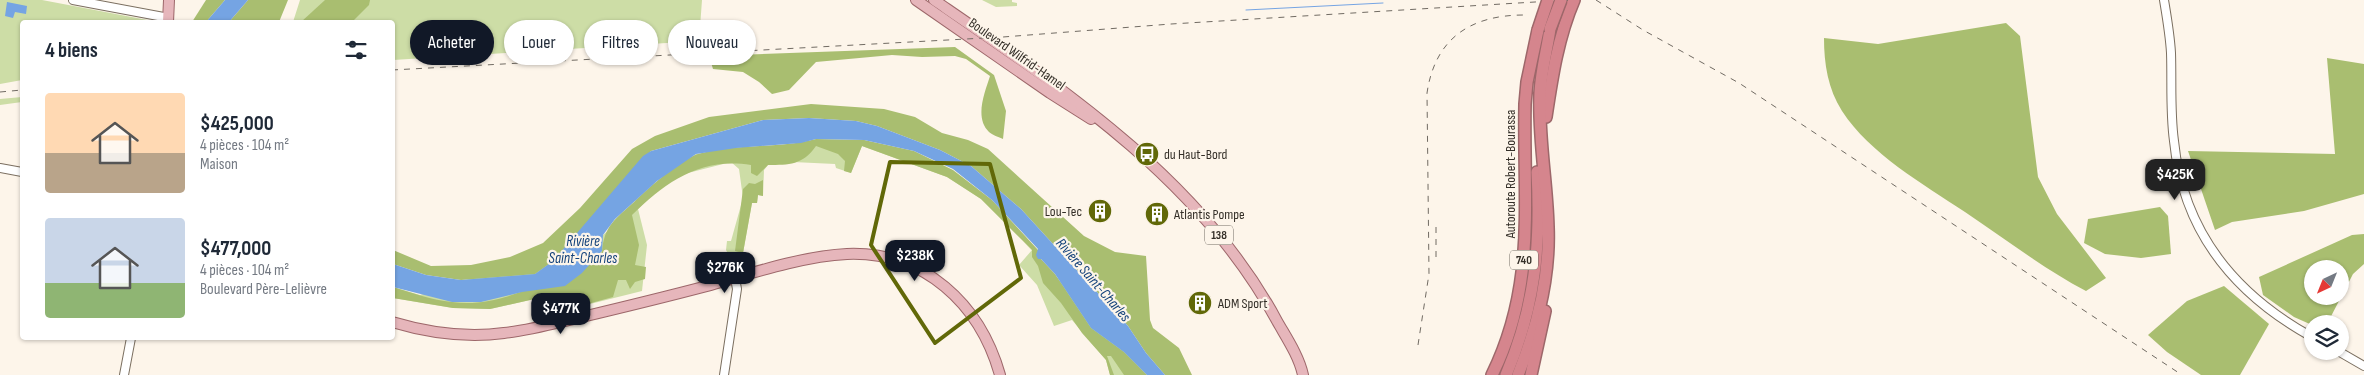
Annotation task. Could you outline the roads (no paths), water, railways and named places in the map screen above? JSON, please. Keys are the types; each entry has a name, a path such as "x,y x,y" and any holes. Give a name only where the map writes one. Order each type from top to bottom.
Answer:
{"highway":[{"name":"Autoroute Robert-Bourassa","path":"1492,375 1510,333 1523,276 1526,216 1525,141 1527,82 1538,30 1548,0"},
{"name":"740","path":"1518,375 1531,339 1545,284 1548,226 1540,100 1550,29 1561,0"},
{"path":"1541,138 1562,34 1574,0"},
{"path":"1506,375 1525,322 1539,238 1536,131 1540,100"},
{"path":"1525,141 1532,193 1535,270"},
{"path":"1530,375 1545,316 1547,302 1545,284"}],"main road":[{"path":"168,20 169,0"},
{"name":"Boulevard Wilfrid-Hamel","path":"916,0 1064,103 1106,126"},
{"name":"Boulevard Wilfrid-Hamel","path":"934,0 1056,85 1106,126 1187,200 1233,252 1265,299 1304,373"},
{"path":"395,323 448,334 503,334 532,329 821,257 846,254 882,257 908,265 941,283 970,312 986,337 1000,375"}],"street":[{"path":"74,0 168,20"},
{"path":"2164,0 2171,52 2174,148 2180,177 2193,214 2209,245 2245,290 2272,313 2304,332"},
{"path":"0,168 20,172"},
{"path":"724,375 737,290 735,278"},
{"path":"124,375 131,340"},
{"path":"2349,357 2364,366"}],"water":[{"path":"225,0 248,0 231,20 208,20"},
{"path":"7,2 27,6 26,14 15,12 13,18 5,16"},
{"name":"Rivière Saint-Charles","path":"809,118 856,121 877,126 940,150 971,166 1021,209 1128,326 1146,353 1165,375 1147,375 1124,352 1091,328 1055,274 1041,259 1038,259 1036,255 1038,249 992,200 953,169 914,151 864,140 816,139 801,143 736,148 696,154 657,181 615,219 603,235 602,251 582,273 565,286 522,292 481,302 452,302 395,288 395,265 426,275 461,280 535,274 553,261 643,156 651,151 763,120"}],"waterway":[{"path":"1246,10 1383,3"}],"railway":[{"path":"395,70 1003,37 1171,24 1568,0"},
{"path":"1596,0 1643,30 1739,83 2182,375"},
{"path":"1418,345 1429,274 1427,93 1431,74 1447,44 1459,33 1472,25 1488,19 1524,15"},
{"path":"0,92 20,90"},
{"path":"1436,222 1436,257"}],"place":[{"name":"du Haut-Bord","path":"1147,154"},
{"name":"Lou-Tec","path":"1100,211"},
{"name":"Atlantis Pompe","path":"1157,214"},
{"name":"ADM Sport","path":"1200,303"}]}
